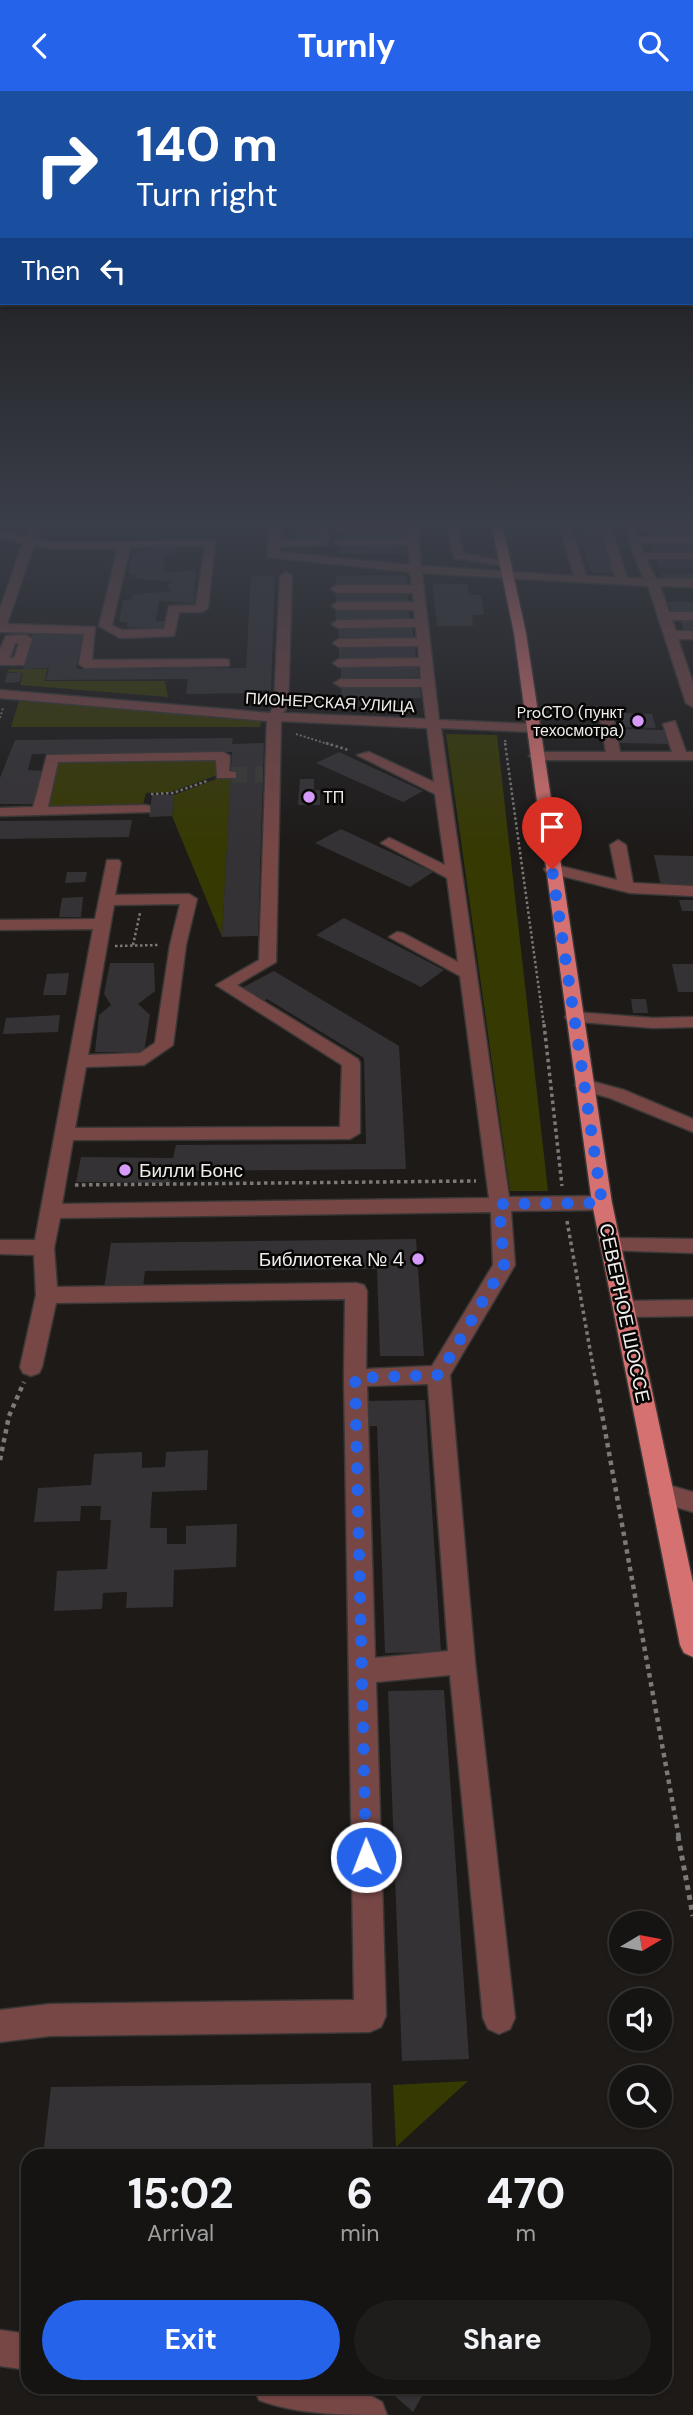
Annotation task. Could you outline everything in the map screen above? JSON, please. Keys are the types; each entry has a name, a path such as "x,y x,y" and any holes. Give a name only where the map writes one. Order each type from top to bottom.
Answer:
{"main road":[{"name":"СЕВЕРНОЕ ШОССЕ","path":"518,631 602,1203 693,1645"}],"street":[{"path":"91,631 85,664 224,663"},
{"path":"115,631 120,634 170,631"},
{"path":"64,1134 350,1133 351,1063 225,985 267,962 268,774 274,722 281,706 284,631"},
{"path":"424,631 433,725 470,975 498,1193 504,1265 439,1375 462,1662 499,2018"},
{"path":"669,631 688,675 693,703"},
{"path":"670,635 693,635"},
{"path":"339,643 426,642"},
{"path":"677,654 693,654"},
{"path":"339,663 428,662"},
{"path":"341,683 430,683"},
{"name":"ПИОНЕРСКАЯ УЛИЦА","path":"0,694 274,722 533,728"},
{"path":"607,720 614,756"},
{"path":"536,756 687,756 670,724"},
{"path":"364,755 443,792"},
{"path":"40,811 52,758 223,756 227,775"},
{"path":"0,812 145,809"},
{"path":"389,843 455,876"},
{"path":"618,845 626,887"},
{"path":"30,1367 47,1295 44,1248 113,863"},
{"path":"552,869 626,887 693,891"},
{"path":"77,1061 144,1059 164,1045 178,945 189,899 107,900"},
{"path":"0,925 103,924"},
{"path":"397,937 470,975"},
{"path":"574,1017 653,1023 693,1021"},
{"path":"584,1085 617,1094 693,1126"},
{"path":"51,1211 498,1193 564,1204 602,1203"},
{"path":"611,1245 693,1246"},
{"path":"0,1247 44,1248"},
{"path":"0,2026 50,2020 370,2016 355,1378 356,1291 47,1295"},
{"path":"624,1309 693,1308"},
{"path":"355,1378 439,1375"},
{"path":"662,1493 693,1502"},
{"path":"362,1671 462,1662"},
{"path":"0,2348 21,2351"},
{"path":"338,2394 369,2415"}],"path":[{"path":"274,722 364,755"},
{"path":"505,740 542,1006 564,1204 600,1415 693,1916"},
{"path":"145,809 150,794 173,793 227,775"},
{"path":"133,946 143,899"},
{"path":"99,946 178,945"},
{"path":"55,1185 498,1193"},
{"path":"0,1460 9,1416 30,1367"}],"shaded area":[{"path":"9,669 47,669 45,681 165,681 168,697 20,685 23,673 8,672"},
{"path":"19,701 262,719 260,727 11,727"},
{"path":"446,734 497,735 548,1191 510,1191"},
{"path":"221,757 220,774 171,792 146,793 142,808 43,810 54,759"},
{"path":"224,776 231,776 222,937 172,816 174,795"},
{"path":"468,2081 396,2147 393,2085"}],"building":[{"path":"248,631 273,631 271,690 186,694 188,679 46,680 49,668 23,669 32,634 83,633 76,669 246,668"},
{"path":"338,631 413,631 414,638 339,639"},
{"path":"415,646 416,657 339,658 339,647"},
{"path":"418,665 419,677 341,678 341,666"},
{"path":"7,673 22,673 19,682 5,683"},
{"path":"420,686 421,698 342,699 341,687"},
{"name":"ProСТО (пункт техосмотра)","path":"621,713 652,714 656,728 624,727"},
{"path":"615,729 664,730 668,744 618,743"},
{"path":"233,738 232,744 264,743 258,936 222,937 232,752 32,754 28,770 43,771 35,804 0,804 0,778 15,740"},
{"path":"339,752 423,791 403,802 316,763"},
{"name":"ТП","path":"300,779 314,779 314,790 320,790 320,805 298,805"},
{"path":"152,795 174,795 172,816 149,817"},
{"path":"132,820 129,837 0,839 0,821"},
{"path":"341,829 433,872 410,887 315,843"},
{"path":"654,855 693,856 693,886 661,886"},
{"path":"67,872 87,872 85,882 65,883"},
{"path":"83,897 81,917 59,917 62,898"},
{"path":"679,900 693,900 693,911 682,911"},
{"path":"344,918 444,970 421,987 316,935"},
{"path":"110,963 154,963 155,991 138,1004 150,1015 144,1052 95,1052 99,1015 111,1005 104,994"},
{"path":"672,964 693,964 693,992 678,992"},
{"path":"274,971 399,1046 406,1169 172,1171 170,1183 76,1182 81,1157 173,1158 176,1145 366,1144 364,1058 267,999 262,1002 240,989"},
{"path":"69,973 66,995 43,995 47,974"},
{"path":"631,999 646,999 648,1013 633,1013"},
{"path":"60,1015 58,1032 3,1034 6,1018"},
{"path":"416,1239 424,1356 380,1356 377,1269 145,1271 143,1287 104,1288 111,1243"},
{"path":"425,1400 441,1652 385,1653 377,1426 363,1426 362,1401"},
{"path":"208,1450 207,1490 152,1492 150,1528 167,1528 167,1544 186,1544 186,1526 237,1524 236,1567 174,1570 173,1607 126,1608 127,1592 103,1593 102,1609 54,1611 57,1571 107,1569 111,1520 100,1520 101,1506 81,1506 80,1521 34,1522 38,1488 91,1485 94,1454 142,1452 142,1468 165,1467 166,1452"},
{"path":"444,1690 469,2059 402,2061 388,1691"},
{"path":"371,2083 373,2149 44,2149 51,2087"},
{"path":"393,2394 423,2394 413,2412"}],"tunnel":[{"path":"231,775 263,774"}],"place":[{"name":"ProСТО (пункт техосмотра)","path":"638,721"},
{"name":"ТП","path":"309,797"},
{"name":"Билли Бонс","path":"125,1170"},
{"name":"Библиотека № 4","path":"418,1259"}],"route":[{"path":"366,1857 355,1378 439,1375 504,1265 499,1204 602,1203 552,869"}]}
